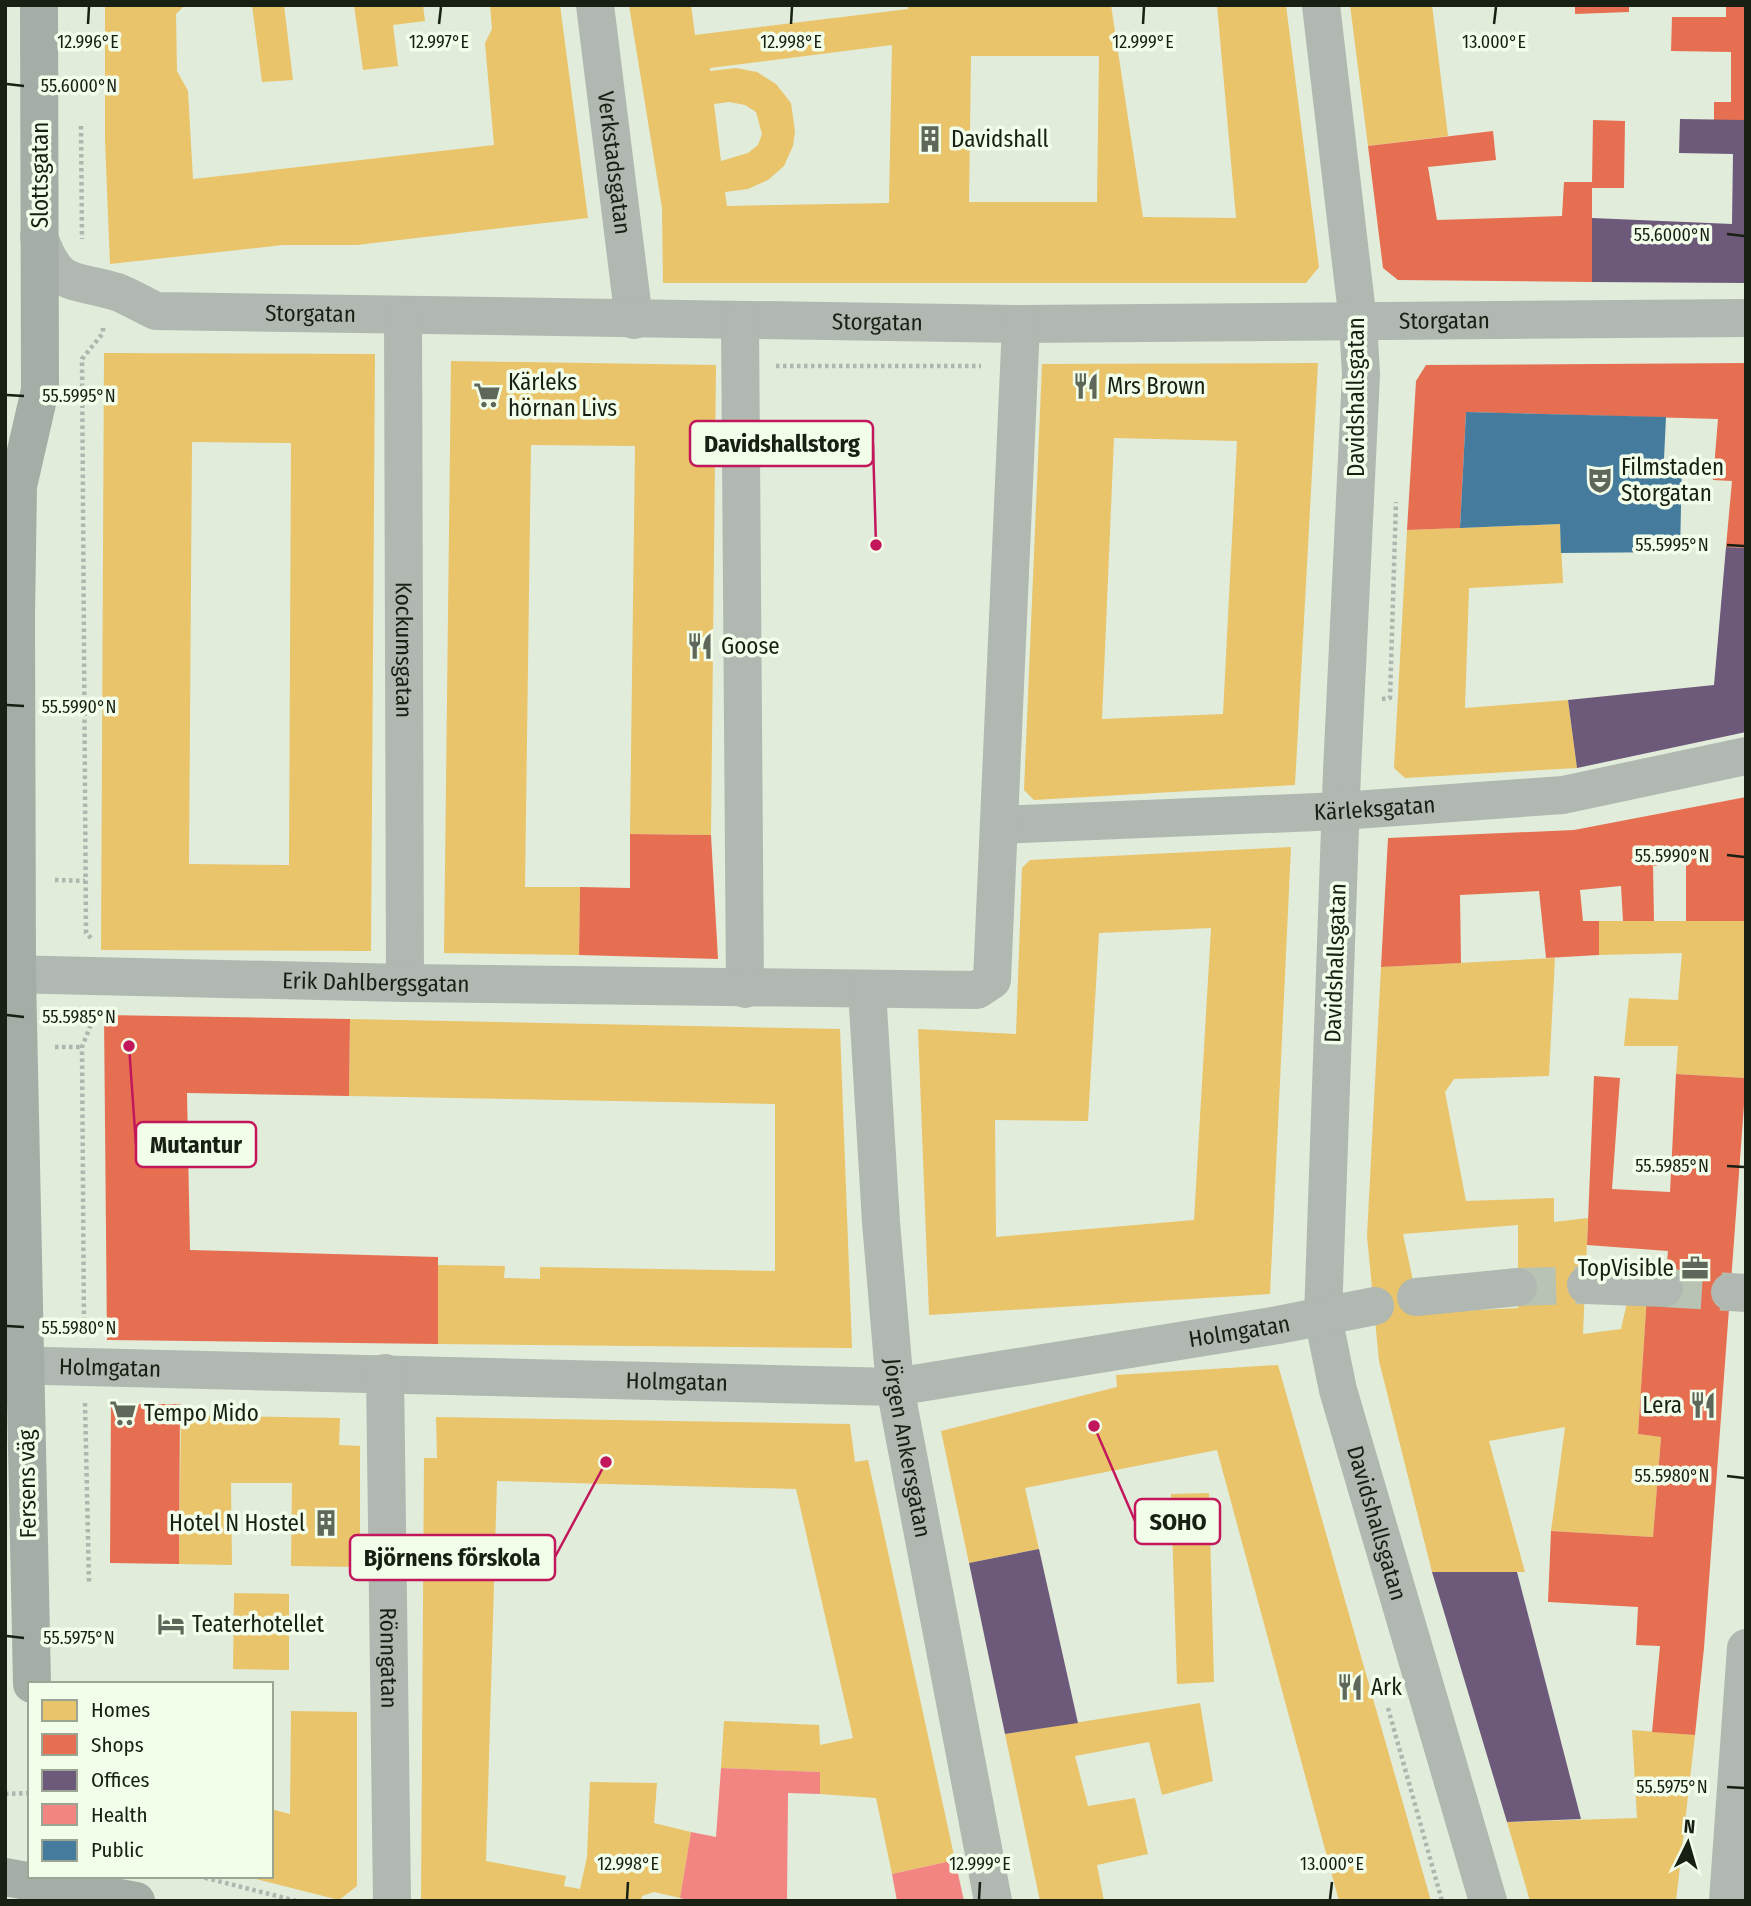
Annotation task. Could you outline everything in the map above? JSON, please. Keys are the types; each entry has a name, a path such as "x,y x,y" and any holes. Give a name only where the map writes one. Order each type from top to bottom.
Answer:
{"main road":[{"name":"Slottsgatan","path":"39,5 39,249"},
{"name":"Fersens väg","path":"32,1682 15,1364 10,616 18,486 40,390 39,249"},
{"name":"Fersens väg","path":"5,432 18,486"},
{"path":"5,1877 55,1891 136,1901"}],"street":[{"name":"Verkstadsgatan","path":"595,5 634,320"},
{"name":"Davidshallsgatan","path":"1321,5 1376,322 1359,422 1340,811 1323,1317 1338,1390 1488,1901"},
{"name":"Storgatan","path":"39,249 61,275 73,284 115,292 156,311 740,322 1021,324 1746,318"},
{"name":"Kockumsgatan","path":"403,316 405,983"},
{"path":"740,322 745,989"},
{"path":"999,825 1021,324"},
{"name":"Kärleksgatan","path":"999,825 1340,811 1563,795 1746,756"},
{"name":"Erik Dahlbergsgatan","path":"11,974 99,978 745,989 977,990 992,980 999,825"},
{"name":"Jörgen Ankersgatan","path":"867,990 881,1222 895,1387 993,1901"},
{"path":"1586,1285 1664,1288"},
{"path":"1416,1297 1518,1287"},
{"name":"Holmgatan","path":"15,1364 895,1387 1323,1317 1375,1306"},
{"name":"Rönngatan","path":"385,1373 392,1901"},
{"path":"1728,1901 1739,1834 1746,1648"}],"path":[{"path":"81,117 83,241"},
{"path":"89,1583 84,1365 82,1047 95,1013 99,978 96,943 86,933 82,359 103,333 103,290"},
{"path":"740,366 1019,366"},
{"path":"5,1794 28,1793"},
{"path":"206,1878 297,1901"}],"building: Homes":[{"path":"105,5 185,5 176,14 177,71 188,91 193,179 494,145 485,43 492,29 490,5 560,5 588,218 357,245 283,245 110,264 105,140"},
{"path":"252,5 284,5 293,80 262,82"},
{"path":"354,5 423,5 425,21 393,25 398,66 363,70"},
{"name":"Davidshall","path":"629,5 691,5 695,35 908,9 908,5 1111,5 1143,217 1236,218 1217,5 1286,5 1319,267 1306,283 663,283 662,208","holes":["892,45 889,203 727,206 725,192 748,189 768,180 784,166 793,146 795,131 791,103 776,84 757,72 736,68 710,71 710,68","971,56 1099,56 1097,202 969,202","729,102 745,105 756,112 762,134 758,145 748,153 721,161 714,104"]},
{"path":"1350,5 1432,5 1448,136 1368,146"},
{"path":"104,353 375,354 371,951 101,950","holes":["192,442 291,443 289,865 189,864"]},
{"path":"451,361 716,365 711,835 630,834 635,446 531,445 525,887 580,887 579,955 444,953"},
{"path":"1318,363 1295,785 1034,800 1024,790 1042,364","holes":["1114,438 1237,441 1223,714 1102,719"]},
{"path":"1560,524 1563,583 1469,588 1465,708 1568,700 1577,768 1405,778 1394,768 1407,530"},
{"path":"1291,847 1270,1294 929,1315 918,1029 1016,1034 1022,868 1030,860","holes":["1211,928 1194,1220 996,1237 995,1120 1088,1121 1099,933"]},
{"path":"1599,921 1746,921 1746,1078 1676,1074 1678,1046 1624,1046 1629,998 1678,1000 1682,953 1599,955"},
{"path":"1555,958 1549,1076 1454,1079 1445,1092 1466,1201 1554,1198 1554,1222 1588,1218 1583,1334 1621,1329 1629,1294 1647,1295 1638,1434 1661,1437 1653,1537 1551,1531 1565,1427 1489,1441 1525,1572 1432,1572 1379,1361 1367,1236 1381,967","holes":["1518,1225 1518,1308 1420,1313 1403,1234"]},
{"path":"350,1019 840,1029 852,1348 438,1344 438,1265 505,1266 504,1278 540,1279 540,1267 775,1271 775,1104 349,1096"},
{"path":"1278,1365 1431,1901 1339,1901 1217,1450 1025,1488 1039,1549 969,1563 941,1431 1117,1387 1116,1375"},
{"name":"Hotel N Hostel","path":"181,1415 340,1418 339,1445 360,1446 360,1567 291,1566 292,1483 231,1483 232,1565 179,1564"},
{"path":"436,1417 850,1424 855,1462 868,1460 955,1860 892,1874 876,1798 820,1794 820,1772 721,1768 724,1721 819,1725 820,1745 853,1738 796,1489 497,1481 486,1861 566,1876 564,1886 580,1889 587,1857 590,1782 657,1783 654,1823 691,1832 680,1898 654,1892 642,1896 641,1901 421,1901 424,1458 437,1458"},
{"path":"1209,1493 1214,1682 1177,1684 1171,1494"},
{"path":"234,1593 289,1594 289,1670 233,1669"},
{"path":"1200,1703 1213,1781 1162,1795 1149,1742 1075,1756 1088,1806 1135,1798 1148,1854 1097,1865 1104,1901 1040,1901 1005,1734"},
{"path":"291,1711 357,1712 357,1886 339,1900 252,1878 273,1878 273,1810 290,1814"},
{"path":"1632,1730 1695,1735 1676,1901 1530,1901 1507,1822 1637,1818"}],"building: Shops":[{"path":"1575,5 1629,5 1629,12 1575,14"},
{"path":"1726,5 1746,5 1746,120 1714,120 1714,102 1731,102 1731,52 1671,51 1672,17 1726,17"},
{"path":"1593,120 1625,121 1624,188 1592,188 1592,282 1398,280 1383,268 1368,146 1493,131 1496,160 1428,167 1437,220 1562,216 1564,182 1592,182"},
{"path":"1746,363 1746,548 1726,547 1732,481 1713,480 1718,419 1466,412 1460,528 1407,530 1416,381 1426,365"},
{"path":"1746,797 1746,921 1686,921 1686,861 1653,866 1654,921 1623,921 1621,886 1580,890 1583,921 1599,921 1599,955 1546,958 1539,891 1460,895 1461,963 1381,967 1388,838 1574,830"},
{"path":"630,834 711,835 718,959 579,955 580,887 630,888"},
{"path":"104,1015 350,1019 349,1096 187,1093 190,1250 438,1257 438,1344 107,1340"},
{"path":"1676,1074 1746,1078 1704,1648 1695,1735 1652,1732 1660,1646 1636,1645 1638,1607 1548,1602 1551,1531 1653,1537 1661,1437 1638,1434 1647,1295 1664,1296 1668,1251 1587,1245 1594,1076 1620,1078 1612,1189 1670,1192"},
{"path":"111,1404 180,1404 179,1564 110,1563"}],"building: Offices":[{"path":"1680,119 1746,120 1746,283 1592,282 1592,218 1732,224 1733,154 1679,153"},
{"path":"1726,547 1746,548 1746,732 1577,768 1568,700 1714,685"},
{"path":"1039,1549 1078,1723 1005,1734 969,1563"},
{"path":"1432,1572 1517,1572 1581,1819 1507,1822"}],"building: Health":[{"path":"721,1768 820,1772 820,1794 788,1793 787,1901 693,1901 680,1898 691,1832 716,1837"},
{"path":"955,1860 964,1901 897,1901 892,1874"}],"building: Public":[{"path":"1466,412 1666,417 1664,459 1682,460 1680,552 1561,553 1560,524 1460,528"}],"tunnel":[{"path":"1518,1287 1586,1285"},
{"path":"1664,1288 1730,1292"}],"place":[{"name":"Davidshall","path":"930,139"},
{"name":"Mrs Brown","path":"1086,386"},
{"name":"Kärleks hörnan Livs","path":"487,395"},
{"name":"Filmstaden Storgatan","path":"1600,480"},
{"name":"Davidshallstorg","path":"876,545"},
{"name":"Goose","path":"700,646"},
{"name":"Mutantur","path":"129,1046"},
{"name":"TopVisible","path":"1695,1268"},
{"name":"Lera","path":"1703,1405"},
{"name":"Tempo Mido","path":"123,1413"},
{"name":"SOHO","path":"1094,1426"},
{"name":"Björnens förskola","path":"606,1462"},
{"name":"Hotel N Hostel","path":"326,1523"},
{"name":"Teaterhotellet","path":"171,1624"},
{"name":"Ark","path":"1350,1687"}]}
